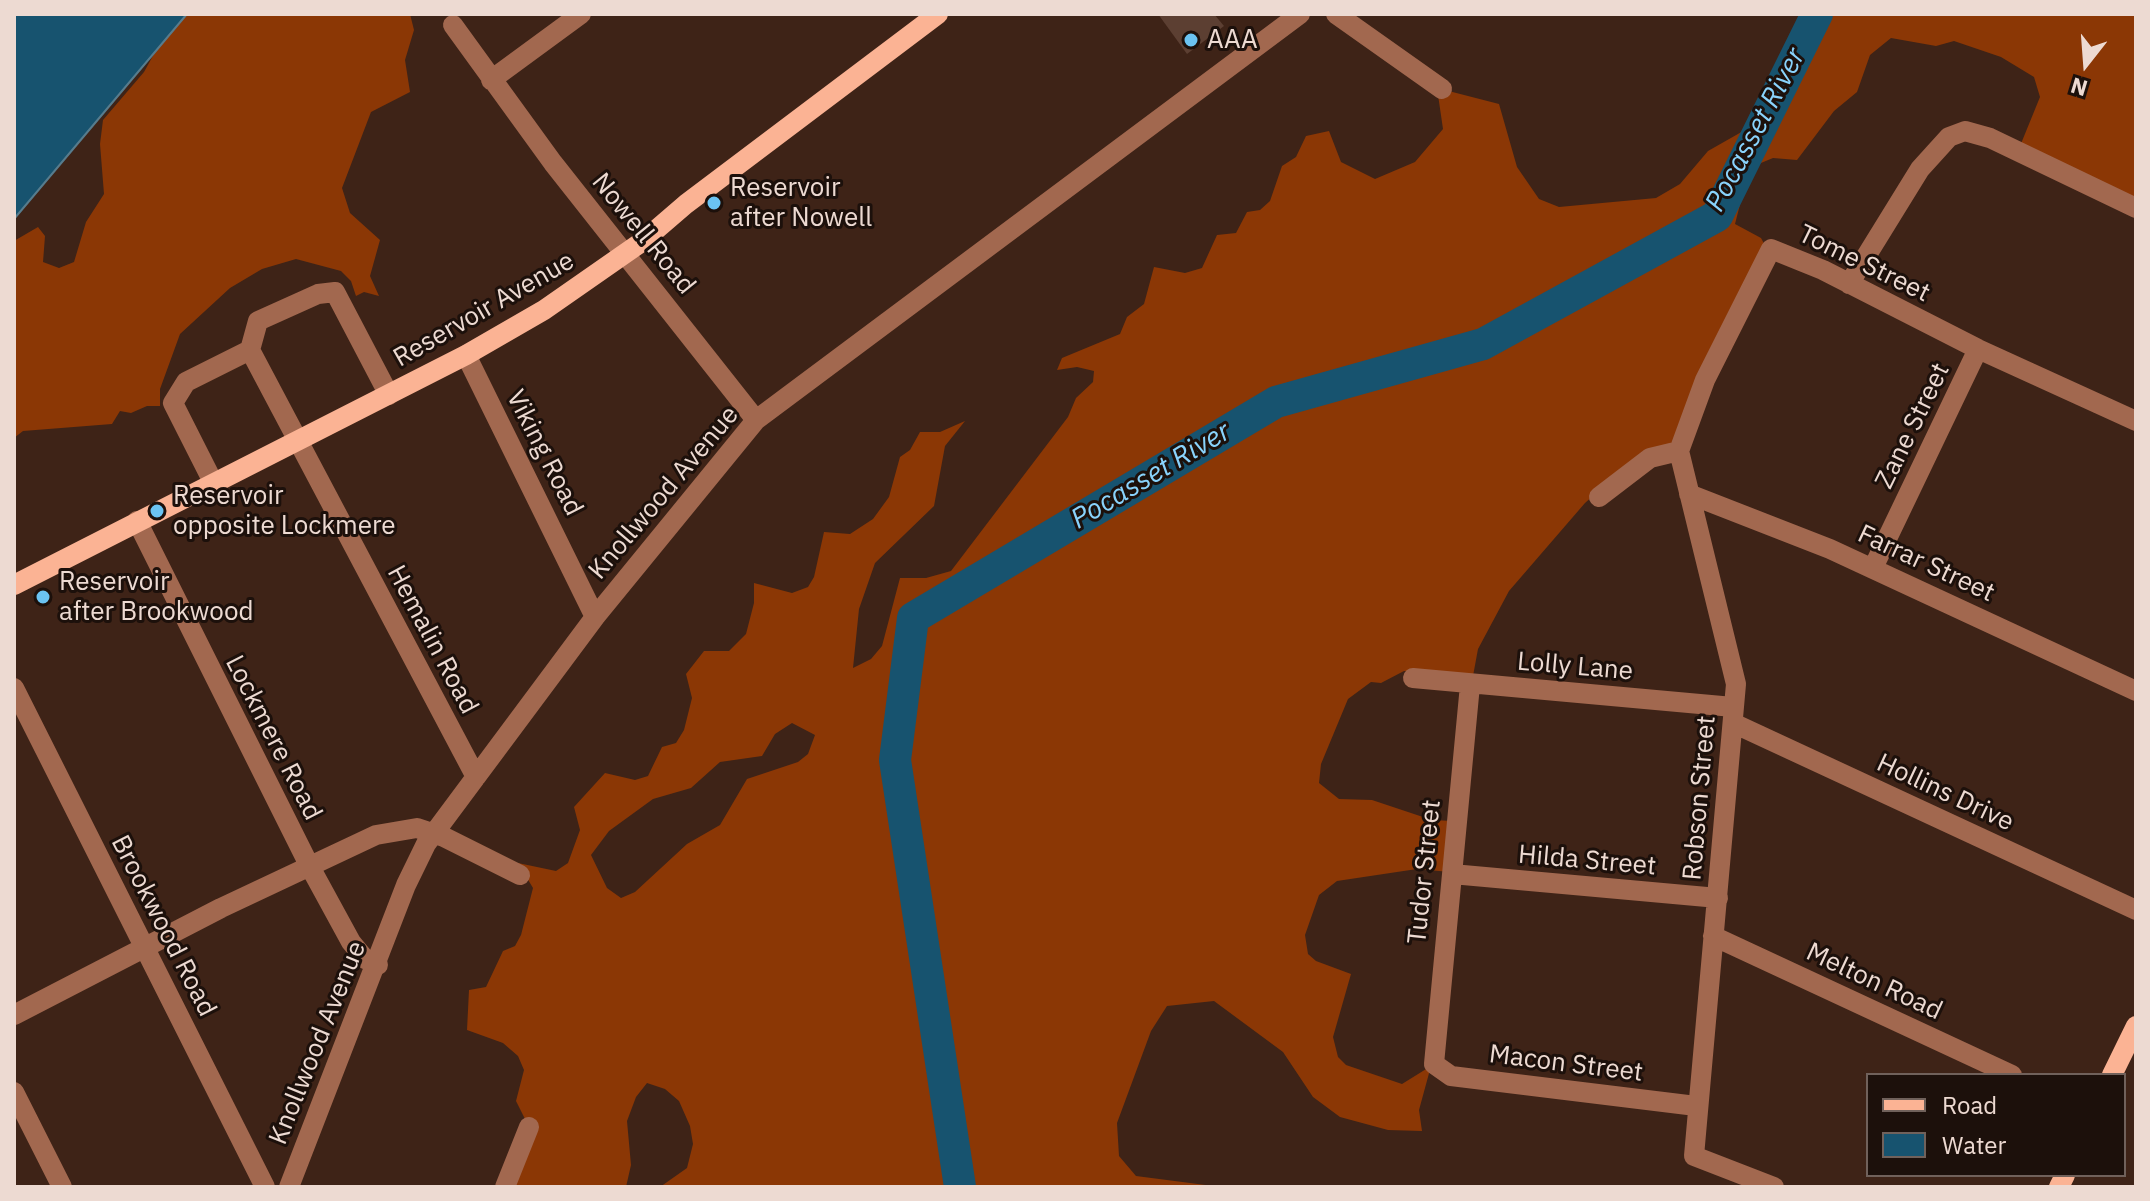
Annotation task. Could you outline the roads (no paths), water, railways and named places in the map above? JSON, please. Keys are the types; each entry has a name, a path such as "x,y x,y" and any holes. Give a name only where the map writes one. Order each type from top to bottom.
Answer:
{"main road":[{"name":"Reservoir Avenue","path":"14,585 389,395 544,310 623,254 938,14"},
{"path":"2113,1073 2136,1026"}],"street":[{"path":"491,80 581,14"},
{"name":"Knollwood Avenue","path":"289,1187 378,965 406,885 476,777 595,617 756,420 1300,14"},
{"path":"1336,14 1442,89"},
{"name":"Nowell Road","path":"453,25 623,254 756,420"},
{"path":"1849,284 1920,169 1949,137 1965,131 1990,138 2136,208"},
{"name":"Tome Street","path":"1679,451 1705,380 1771,249 2136,421"},
{"path":"214,484 173,403 186,382 250,350 258,321 318,294 335,292 389,395"},
{"name":"Zane Street","path":"1873,568 1978,349"},
{"name":"Hemalin Road","path":"250,350 296,443 476,777"},
{"name":"Viking Road","path":"466,355 595,617"},
{"path":"1599,497 1650,458 1679,451"},
{"name":"Robson Street","path":"1679,451 1735,669 1694,1156 1774,1187"},
{"name":"Farrar Street","path":"1689,494 1873,568 2136,691"},
{"name":"Lockmere Road","path":"137,521 309,865 351,942 365,959 378,965"},
{"name":"Lolly Lane","path":"1413,678 1733,715"},
{"name":"Tudor Street","path":"1434,1064 1470,685"},
{"name":"Brookwood Road","path":"14,688 147,947 265,1187"},
{"name":"Hollins Drive","path":"1733,715 2136,910"},
{"path":"14,1015 309,865 376,835 417,828 439,835 520,875"},
{"name":"Hilda Street","path":"1452,874 1718,898"},
{"name":"Melton Road","path":"1713,936 2008,1073"},
{"name":"Macon Street","path":"1434,1064 1451,1076 1696,1106"},
{"path":"14,1092 62,1187"},
{"path":"505,1187 529,1127"}],"water":[{"path":"14,14 187,14 14,219"}],"waterway":[{"name":"Pocasset River","path":"960,1187 895,760 913,618 1276,402 1483,344 1717,216 1817,14"}],"place":[{"name":"AAA","path":"1191,40"},
{"name":"Reservoir after Nowell","path":"714,203"},
{"name":"Reservoir opposite Lockmere","path":"157,511"},
{"name":"Reservoir after Brookwood","path":"43,597"}]}
